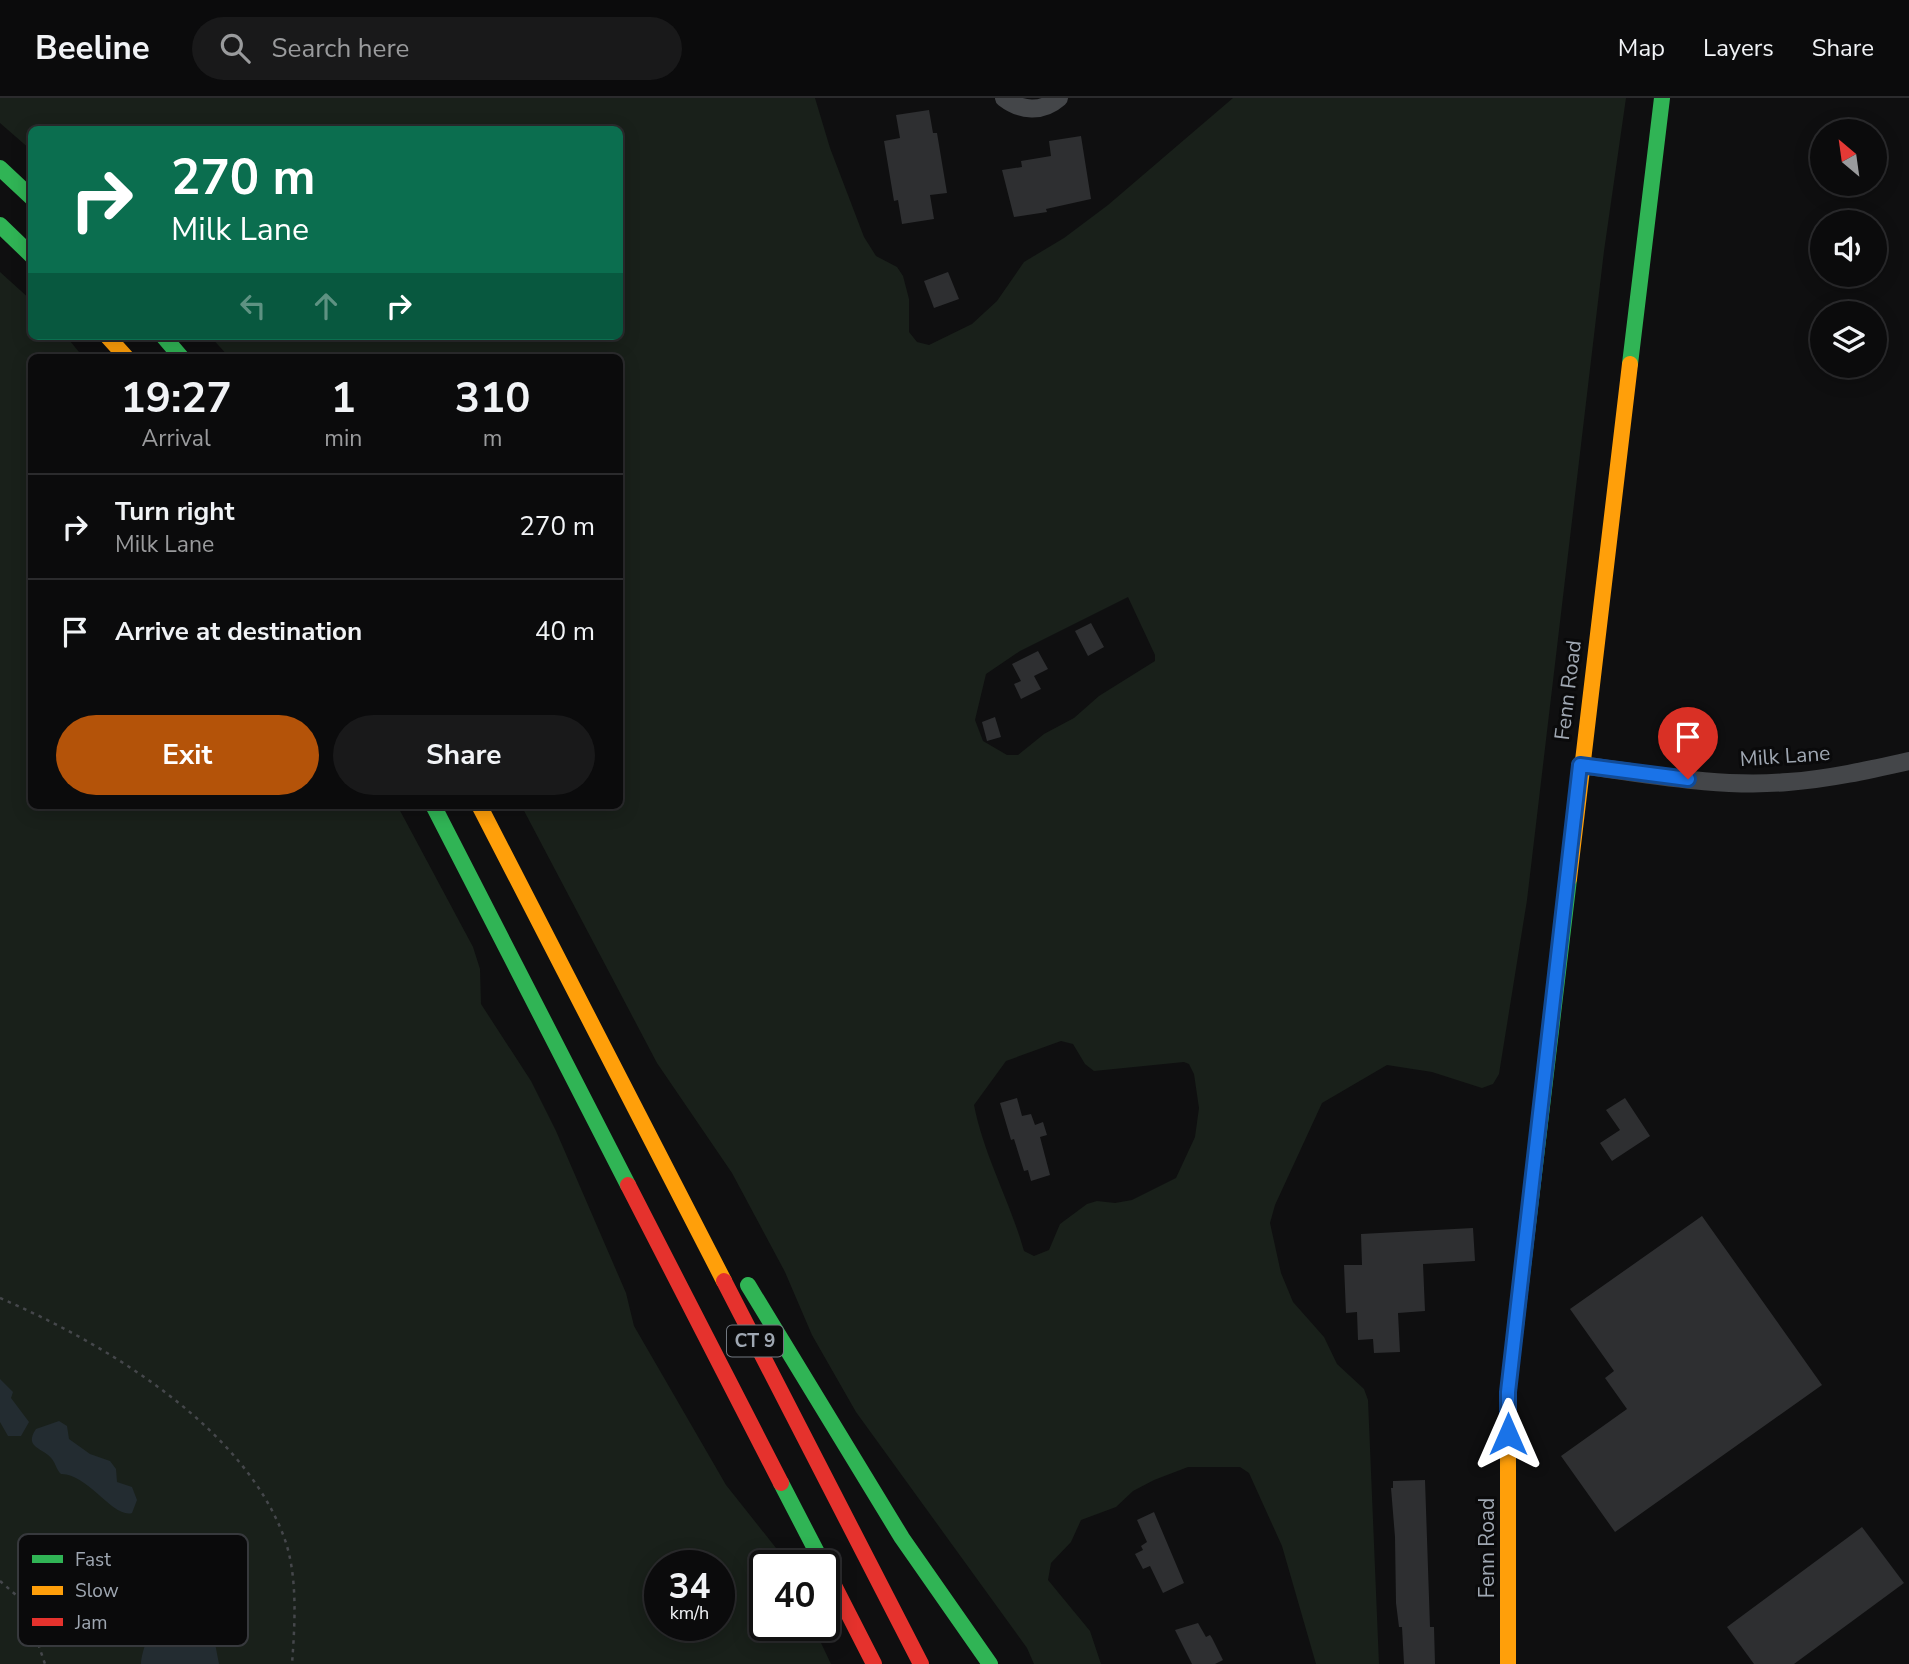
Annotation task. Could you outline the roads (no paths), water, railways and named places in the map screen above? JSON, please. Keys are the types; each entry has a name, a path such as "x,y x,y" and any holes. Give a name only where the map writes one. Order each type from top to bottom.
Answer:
{"main road":[{"name":"Fenn Road","path":"1508,1664 1508,1392 1580,765 1662,98"},
{"path":"0,169 28,194"},
{"path":"0,225 28,252"},
{"path":"111,340 123,354"},
{"path":"166,340 178,354"},
{"name":"CT 9","path":"435,809 816,1550"},
{"name":"CT 9","path":"481,809 920,1664"},
{"path":"589,1018 646,1097 710,1217"},
{"path":"742,1275 901,1538 990,1664"},
{"name":"CT 9","path":"840,1597 874,1664"}],"street":[{"path":"1004,98 1026,109 1040,108 1059,98"},
{"name":"Milk Lane","path":"1580,765 1715,783 1787,783 1846,775 1909,761"}]}
